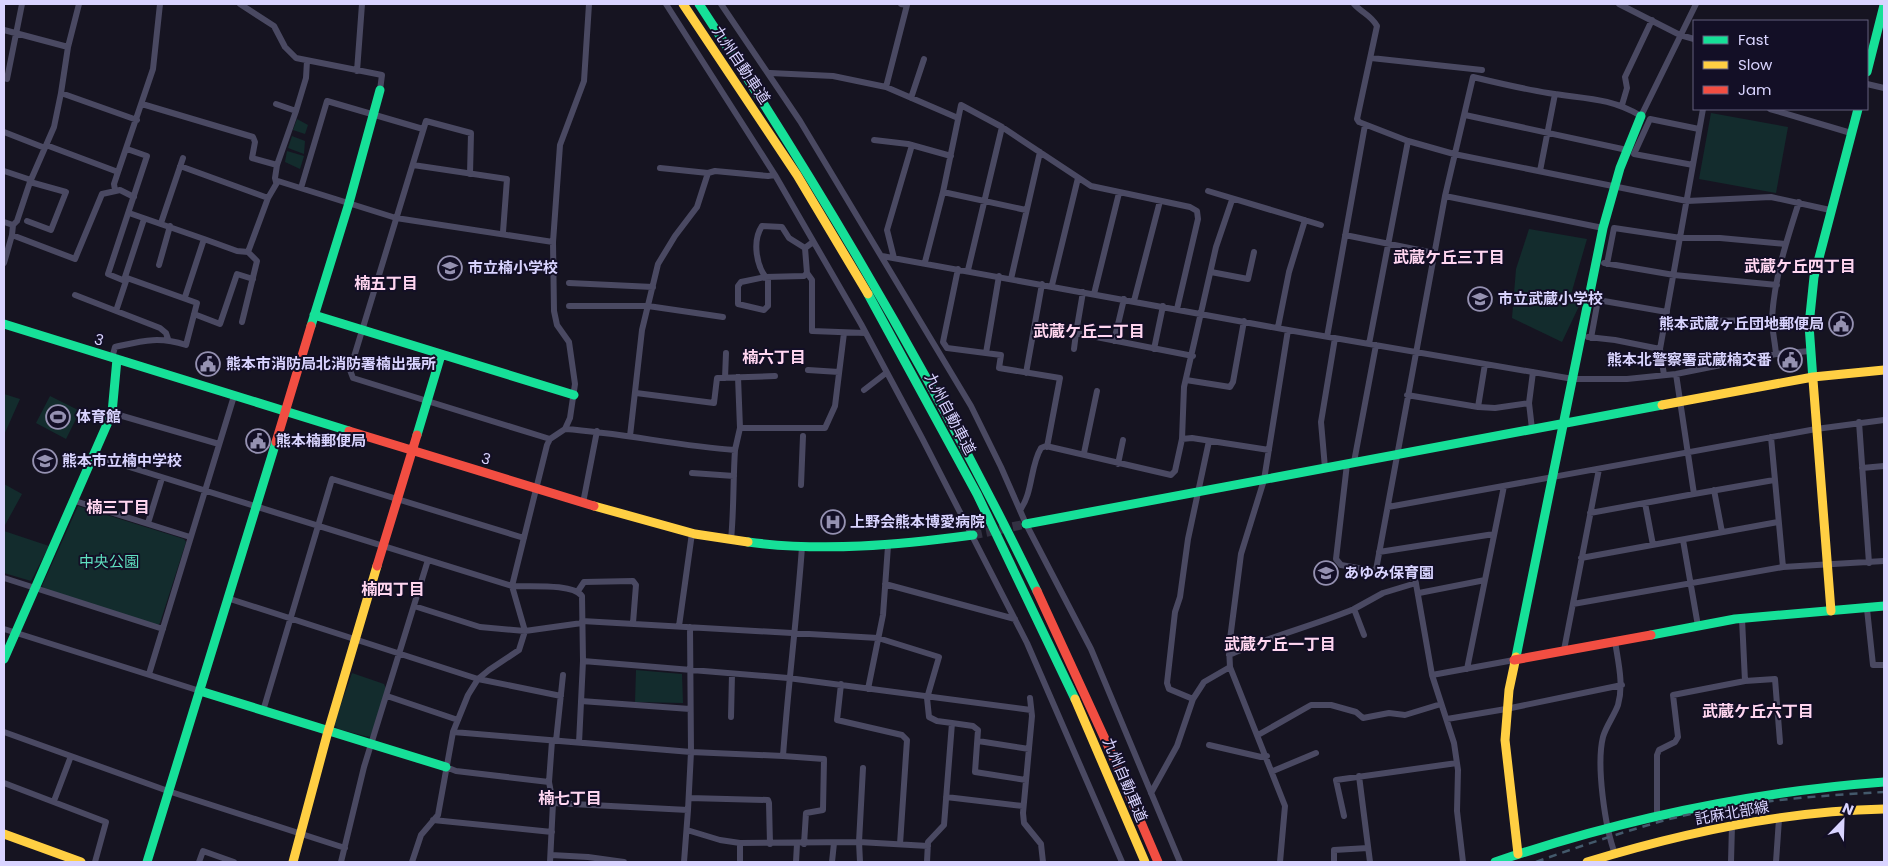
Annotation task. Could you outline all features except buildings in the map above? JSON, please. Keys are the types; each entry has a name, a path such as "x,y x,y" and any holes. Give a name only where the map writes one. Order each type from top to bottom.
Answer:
{"main road":[{"name":"九州自動車道","path":"683,4 755,110 860,279 952,445 1048,639 1104,763 1145,862"},
{"name":"九州自動車道","path":"698,4 769,109 844,230 968,450 1009,529 1094,708 1158,862"},
{"path":"1868,68 1884,5"},
{"path":"147,862 349,203 375,114 380,90"},
{"path":"1831,611 1810,351 1810,299 1830,210 1858,110"},
{"path":"1518,854 1507,774 1506,709 1514,660 1553,478 1562,424 1586,337 1602,263 1603,228 1614,186 1641,116"},
{"path":"314,315 441,356 574,395"},
{"name":"3","path":"4,324 536,489 692,533 731,540 802,547 888,546 973,535"},
{"path":"293,862 326,730 441,356"},
{"path":"4,659 112,413 114,359"},
{"path":"1026,524 1813,377 1884,370"},
{"path":"1514,660 1742,619 1884,606"},
{"path":"200,691 446,767"},
{"path":"1495,862 1657,815 1773,793 1884,782"},
{"name":"託麻北部線","path":"1587,862 1598,861 1616,854 1732,825 1827,812 1884,809"},
{"path":"4,834 81,862"}],"street":[{"path":"4,78 7,79 22,4"},
{"path":"4,263 13,225 17,221 30,181 54,127 68,47 79,4"},
{"path":"115,190 114,184 153,69 160,4"},
{"path":"240,4 274,26 291,54 307,61 382,75 380,90"},
{"path":"357,70 362,4"},
{"path":"566,429 570,418 575,384 569,342 557,324 554,311 553,242 560,145 584,81 588,4"},
{"path":"666,4 775,174 865,333 973,535 1015,619 1091,786 1122,862"},
{"path":"721,4 770,73 971,406 1026,524 1091,649 1180,862"},
{"path":"886,87 907,5 901,4"},
{"path":"1354,4 1359,10 1373,18 1377,26 1357,119 1365,124 1408,141 1454,154 1687,201 1770,197 1830,210"},
{"path":"1619,4 1680,35 1693,39"},
{"path":"1376,570 1445,196 1465,115 1472,77 1555,94 1598,99 1622,105 1641,116 1696,4"},
{"path":"1622,105 1627,88 1625,77 1652,20"},
{"path":"4,30 68,47"},
{"path":"1371,58 1482,70"},
{"path":"911,98 924,59"},
{"path":"248,252 276,182 277,165 306,78 307,61"},
{"path":"770,73 833,76 886,87 958,118"},
{"path":"1868,84 1884,88"},
{"path":"61,93 137,120"},
{"path":"1540,171 1555,94"},
{"path":"301,188 327,101 424,129"},
{"path":"142,104 253,137 255,142 252,158 277,165"},
{"path":"276,104 296,111"},
{"path":"924,262 943,192 961,105 1002,127 1091,186 1190,207 1197,211 1199,215 1177,309"},
{"path":"1664,375 1660,349 1703,110"},
{"path":"1774,110 1832,126 1851,134"},
{"path":"1465,115 1627,150"},
{"path":"1693,165 1634,154 1650,119 1699,129"},
{"path":"470,174 471,133 426,121 350,370 353,378 550,439"},
{"path":"1326,337 1365,124"},
{"path":"968,270 1002,127"},
{"path":"4,132 118,172"},
{"path":"874,140 912,145 951,156"},
{"path":"1408,141 1350,463 1336,559 1341,565 1415,578 1432,675 1454,743 1457,763 1457,811 1463,862"},
{"path":"894,258 894,251 887,230 912,145"},
{"path":"125,281 108,274 147,156 127,149"},
{"path":"1011,278 1040,152"},
{"path":"161,222 183,158"},
{"path":"413,165 508,179 503,232"},
{"path":"180,166 268,198"},
{"path":"660,168 708,173 715,171 768,176 775,174"},
{"path":"4,170 30,181 66,192 51,230 27,221"},
{"path":"630,436 642,330 658,264 675,236 697,207 708,173"},
{"path":"1052,285 1078,178"},
{"path":"276,182 396,218 503,232 553,242"},
{"path":"12,235 75,259 102,194 115,190 134,197"},
{"path":"1208,191 1232,200 1321,224"},
{"path":"943,192 1026,210"},
{"path":"1094,294 1119,193"},
{"path":"1445,196 1603,228"},
{"path":"1020,510 1028,491 1036,455 1041,448 1047,447 1084,454 1118,464 1171,475 1175,471 1182,439 1183,394 1216,247 1232,200"},
{"path":"1134,301 1160,201"},
{"path":"1776,354 1772,320 1777,285 1785,244 1799,202"},
{"path":"129,213 144,219 161,222 237,251 248,252 257,261 242,322"},
{"path":"116,311 144,219"},
{"path":"1278,327 1289,272 1305,220"},
{"path":"4,222 13,225"},
{"path":"159,265 170,226"},
{"path":"805,248 789,238 782,228 762,226 759,230 756,253 765,276 768,280 768,306 764,310 738,304 738,286 741,282 765,276 804,276 807,273"},
{"path":"1777,285 1674,275 1602,263 1614,228 1681,238 1720,238 1785,244"},
{"path":"1345,235 1434,253"},
{"path":"185,297 204,239"},
{"path":"805,248 813,242"},
{"path":"805,248 807,273 812,280 812,331 865,333"},
{"path":"1211,272 1248,280 1254,252"},
{"path":"882,256 1052,285 1326,337 1573,379 1627,379 1676,374 1776,354 1810,351"},
{"path":"958,269 943,342 947,348 1002,355 999,368 1060,378 1047,447"},
{"path":"194,314 220,324 237,274 253,280"},
{"path":"986,353 999,276"},
{"path":"114,359 115,347 168,339 186,345 197,303 185,297 126,278 125,281"},
{"path":"569,283 653,287"},
{"path":"1026,373 1042,284"},
{"path":"1074,349 1083,292"},
{"path":"75,295 160,328 166,333 168,339"},
{"path":"1114,341 1124,299"},
{"path":"1660,349 1615,340 1586,337 1598,300 1667,312"},
{"path":"569,306 648,306 723,316"},
{"path":"1154,349 1163,306"},
{"path":"1665,325 1697,322 1772,320"},
{"path":"1186,380 1230,387 1234,382 1244,321"},
{"path":"1280,862 1285,806 1273,771 1230,667 1229,655 1241,554 1264,480 1288,330"},
{"path":"740,428 825,428 835,406 844,333"},
{"path":"1076,333 1193,356"},
{"path":"1325,468 1321,422 1335,338"},
{"path":"725,378 726,354"},
{"path":"1478,407 1485,364"},
{"path":"808,370 839,372"},
{"path":"1532,429 1529,403 1533,372"},
{"path":"864,390 886,373"},
{"path":"1676,374 1694,494"},
{"path":"636,394 714,403 717,378 775,376"},
{"path":"731,540 735,507 735,450 740,428 738,377"},
{"path":"1084,454 1097,391"},
{"path":"1407,395 1478,407 1495,408 1529,403"},
{"path":"149,674 234,396"},
{"path":"112,413 219,444"},
{"path":"1388,507 1816,429 1884,420"},
{"path":"1859,422 1869,562"},
{"path":"412,862 421,835 438,816 453,732 468,695 478,679 519,650 525,631 512,586 550,439 566,429 597,431 692,447 735,450"},
{"path":"583,503 597,431"},
{"path":"801,485 803,436"},
{"path":"1771,437 1783,567"},
{"path":"1182,439 1210,441 1269,450"},
{"path":"1118,464 1123,440"},
{"path":"1193,698 1169,689 1167,683 1175,612 1180,597 1188,539 1210,441"},
{"path":"94,456 512,586 578,590 582,596 583,661 579,743"},
{"path":"1862,468 1884,466"},
{"path":"1564,650 1599,469"},
{"path":"692,473 734,476"},
{"path":"148,524 162,478"},
{"path":"263,710 332,479 524,538"},
{"path":"1590,513 1774,480"},
{"path":"1467,669 1504,486"},
{"path":"1714,490 1722,532"},
{"path":"75,501 190,536"},
{"path":"1645,503 1653,545"},
{"path":"1581,558 1778,522"},
{"path":"680,626 692,533"},
{"path":"1379,552 1494,534"},
{"path":"1682,540 1698,626"},
{"path":"868,689 883,615 888,546"},
{"path":"782,756 788,678 796,634 802,547"},
{"path":"341,862 364,767 428,560"},
{"path":"1573,604 1783,567 1828,566 1884,561"},
{"path":"4,578 163,629"},
{"path":"1419,593 1485,580"},
{"path":"578,590 584,582 633,581 636,585 633,623"},
{"path":"1229,655 1296,628 1322,622 1354,609 1383,593 1416,583"},
{"path":"885,584 1015,619"},
{"path":"228,598 400,652 478,679 561,696"},
{"path":"414,606 480,627 525,631 582,622 633,623 878,638 939,657 927,698 929,718 937,721 975,726 979,732 975,772 1026,780"},
{"path":"1354,609 1364,635"},
{"path":"1867,609 1873,665 1884,665"},
{"path":"1742,619 1745,681"},
{"path":"684,862 690,752 690,627"},
{"path":"4,629 200,691"},
{"path":"1615,641 1622,685 1618,706 1604,736 1602,750 1604,809 1607,828 1616,854"},
{"path":"1432,675 1514,660"},
{"path":"583,661 690,672 788,678 841,684 927,698 1031,710"},
{"path":"1151,793 1177,746 1193,698 1206,679 1230,667"},
{"path":"731,718 732,674"},
{"path":"550,862 553,802 549,782 563,675"},
{"path":"1657,815 1657,755 1659,750 1675,742 1678,737 1673,695 1745,681 1775,680 1780,742"},
{"path":"841,684 837,720 902,735 907,740 900,844"},
{"path":"1447,719 1622,685"},
{"path":"387,696 458,720"},
{"path":"1030,698 1029,749 1023,806 1024,823 1041,844 1043,862"},
{"path":"581,701 690,709"},
{"path":"1258,735 1311,705 1331,705 1356,712 1363,718 1389,713 1405,715 1441,704"},
{"path":"927,862 928,846 931,837 940,832 944,825 952,723"},
{"path":"4,732 168,791 345,848"},
{"path":"453,732 690,752 824,759 822,810 806,813 796,862"},
{"path":"978,740 1029,749"},
{"path":"1209,745 1261,757 1267,756"},
{"path":"1273,771 1316,753"},
{"path":"54,801 71,756"},
{"path":"1344,816 1336,780 1457,763"},
{"path":"446,767 456,771 549,782"},
{"path":"860,862 859,842 863,768"},
{"path":"1358,776 1370,862"},
{"path":"4,783 106,822 95,862"},
{"path":"946,797 1023,806"},
{"path":"688,798 768,800 770,844"},
{"path":"553,802 688,810"},
{"path":"1776,862 1779,819"},
{"path":"433,820 552,832"},
{"path":"1731,862 1732,825"},
{"path":"687,830 720,840 740,843 801,844 859,842 928,846"},
{"path":"832,862 834,842"},
{"path":"740,843 740,862"},
{"path":"1334,862 1334,850 1368,848"},
{"path":"199,862 203,851 234,862"},
{"path":"550,855 624,862"}],"green space":[{"path":"1711,113 1788,127 1776,193 1699,179"},
{"path":"297,119 308,125 305,134 293,130"},
{"path":"292,136 305,141 304,154 288,148"},
{"path":"287,151 304,156 300,169 285,162"},
{"path":"1529,229 1587,239 1570,298 1581,302 1562,342 1512,318 1516,269"},
{"path":"4,394 20,399 4,435"},
{"name":"体育館","path":"50,396 80,411 66,439 36,423"},
{"path":"4,484 22,494 4,527"},
{"name":"中央公園","path":"78,506 184,539 186,542 158,625 45,590 42,586"},
{"path":"4,531 49,546 31,581 4,573"},
{"path":"636,670 682,674 683,703 635,702"},
{"path":"352,673 384,684 387,691 372,735 369,737 338,729 334,724"}],"tunnel":[{"path":"973,535 1026,524"}],"railway":[{"path":"1536,862 1614,835 1689,814 1773,801 1884,792"}],"traffic: fast":[{"path":"699,4 791,147 878,292 960,440 1037,591"},
{"path":"1868,68 1884,5"},
{"path":"311,326 349,203 380,90"},
{"path":"1813,380 1809,325 1814,277 1858,110"},
{"path":"1516,657 1603,228 1620,168 1641,116"},
{"path":"868,294 977,494 1075,699"},
{"path":"314,315 574,395"},
{"path":"4,324 349,431"},
{"path":"417,435 441,355"},
{"path":"4,659 112,413 117,359"},
{"path":"1026,524 1662,405"},
{"path":"147,862 276,442"},
{"path":"748,542 805,547 833,547 917,542 973,535"},
{"path":"1651,635 1735,619 1884,606"},
{"path":"200,691 446,767"},
{"path":"1495,862 1591,833 1687,810 1785,793 1884,782"}],"traffic: slow":[{"path":"683,4 797,175 868,294"},
{"path":"1662,405 1813,377 1884,370"},
{"path":"1813,380 1831,611"},
{"path":"594,506 695,534 748,542"},
{"path":"293,862 327,735 377,566"},
{"path":"1516,657 1509,690 1505,740 1518,854"},
{"path":"1075,699 1145,862"},
{"path":"1587,862 1623,851 1734,825 1809,814 1884,809"},
{"path":"4,834 81,862"}],"traffic: jam":[{"path":"276,442 311,326"},
{"path":"349,431 594,506"},
{"path":"377,566 417,435"},
{"path":"1037,591 1110,750 1158,862"},
{"path":"1514,660 1651,635"}],"place":[{"name":"市立楠小学校","path":"450,268"},
{"name":"市立武蔵小学校","path":"1480,299"},
{"name":"熊本武蔵ヶ丘団地郵便局","path":"1841,324"},
{"name":"熊本北警察署武蔵楠交番","path":"1790,360"},
{"name":"熊本市消防局北消防署楠出張所","path":"208,364"},
{"name":"体育館","path":"58,417"},
{"name":"熊本楠郵便局","path":"258,441"},
{"name":"熊本市立楠中学校","path":"45,461"},
{"name":"上野会熊本博愛病院","path":"833,522"},
{"name":"あゆみ保育園","path":"1326,573"}],"district":[{"name":"武蔵ケ丘三丁目","path":"1449,257"},
{"name":"武蔵ケ丘四丁目","path":"1800,266"},
{"name":"楠五丁目","path":"386,283"},
{"name":"武蔵ケ丘二丁目","path":"1089,331"},
{"name":"楠六丁目","path":"774,357"},
{"name":"楠三丁目","path":"118,507"},
{"name":"楠四丁目","path":"393,589"},
{"name":"武蔵ケ丘一丁目","path":"1280,644"},
{"name":"武蔵ケ丘六丁目","path":"1758,711"},
{"name":"楠七丁目","path":"570,798"}]}
